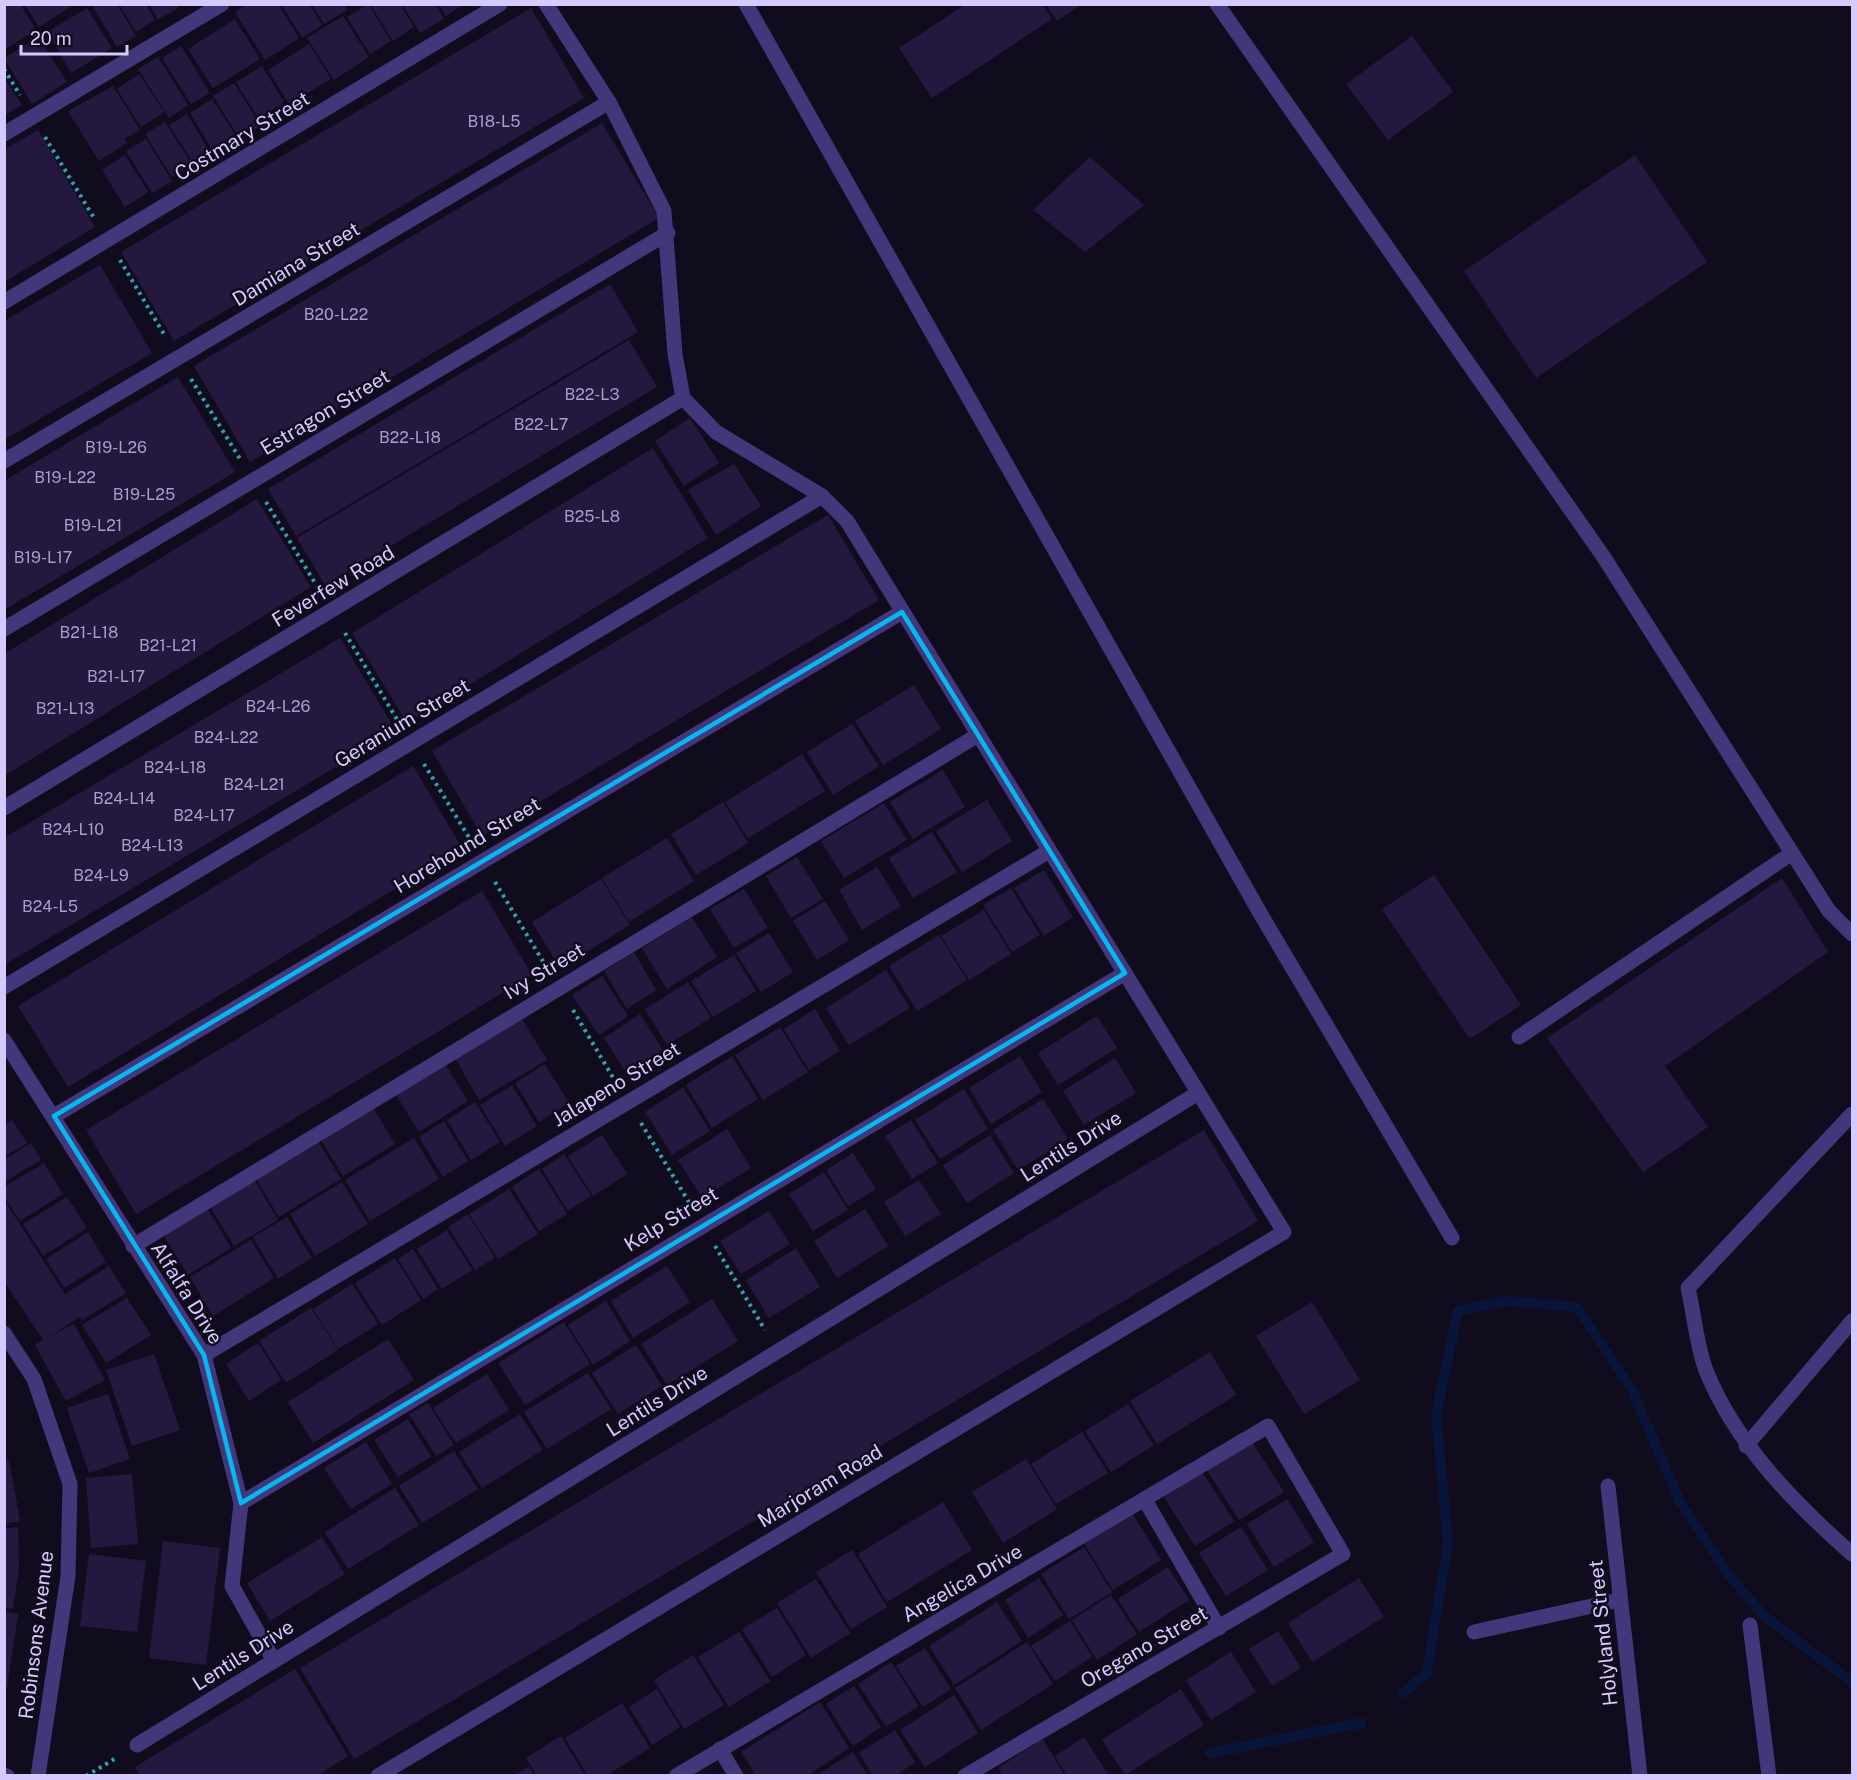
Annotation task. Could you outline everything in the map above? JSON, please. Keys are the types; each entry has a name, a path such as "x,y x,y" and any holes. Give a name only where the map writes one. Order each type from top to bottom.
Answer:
{"street":[{"path":"4,134 222,4"},
{"name":"Costmary Street","path":"4,302 500,4"},
{"path":"546,4 609,102 664,211 668,233 675,354 683,398 716,432 822,496 847,521 1198,1093"},
{"path":"746,4 1260,913 1452,1238"},
{"path":"1217,4 1603,556 1829,911 1852,934"},
{"name":"Damiana Street","path":"4,461 609,102"},
{"name":"Estragon Street","path":"4,628 668,233"},
{"name":"Feverfew Road","path":"4,808 683,398"},
{"name":"Geranium Street","path":"4,987 822,496"},
{"name":"Horehound Street","path":"54,1116 902,612"},
{"name":"Ivy Street","path":"133,1246 978,735"},
{"name":"Jalapeno Street","path":"204,1355 1049,851"},
{"path":"1518,1037 1792,853"},
{"name":"Kelp Street","path":"242,1503 1125,973"},
{"name":"Alfalfa Drive","path":"4,1040 204,1355 242,1503 232,1586 274,1661"},
{"name":"Marjoram Road","path":"378,1776 1284,1232 1198,1093"},
{"name":"Lentils Drive","path":"137,1745 1198,1093"},
{"path":"1852,1114 1688,1288 1706,1372 1746,1446 1818,1524 1852,1554"},
{"path":"1746,1446 1852,1321"},
{"name":"Robinsons Avenue","path":"4,1333 34,1379 70,1484 68,1576 38,1776"},
{"name":"Angelica Drive","path":"676,1776 1268,1426 1343,1554"},
{"name":"Holyland Street","path":"1608,1486 1640,1776"},
{"path":"1146,1500 1219,1628"},
{"name":"Oregano Street","path":"965,1776 1343,1554"},
{"path":"1474,1632 1619,1600"},
{"path":"1750,1625 1769,1776"},
{"path":"720,1749 736,1776"}],"path":[{"path":"4,69 778,1351"},
{"path":"86,1776 137,1745"}],"highlighted area":[{"path":"902,612 1125,973 241,1503 204,1355 54,1116"}],"building":[{"path":"4,4 20,4 36,30 4,50"},
{"path":"24,4 75,4 39,27"},
{"path":"97,4 117,4 136,36 117,47 93,7"},
{"path":"119,4 146,4 155,20 136,32"},
{"path":"149,4 176,4 178,8 158,20"},
{"path":"247,4 278,4 299,38 265,60 235,12"},
{"path":"281,4 309,4 322,25 302,38"},
{"path":"312,4 344,4 347,10 324,24"},
{"path":"368,4 391,41 370,54 347,17"},
{"path":"370,4 400,4 414,27 393,41"},
{"path":"402,4 435,4 444,19 420,33"},
{"path":"439,4 464,4 446,16"},
{"path":"966,4 1042,4 1052,19 932,98 899,48"},
{"path":"1046,4 1082,4 1057,21"},
{"path":"87,8 112,48 71,73 47,32"},
{"path":"531,8 584,98 174,341 121,252"},
{"path":"343,16 369,57 334,80 307,38"},
{"path":"235,19 260,59 213,88 188,49"},
{"path":"1412,36 1453,92 1388,140 1346,84"},
{"path":"38,37 67,82 32,104 4,58"},
{"path":"309,44 331,79 289,104 268,70"},
{"path":"181,46 210,93 191,104 162,58"},
{"path":"158,57 188,105 169,118 138,69"},
{"path":"262,66 284,102 259,119 236,82"},
{"path":"139,74 164,112 141,127 117,89"},
{"path":"4,77 22,105 4,115"},
{"path":"234,83 261,126 240,139 213,96"},
{"path":"113,86 140,130 124,139 127,143 99,161 68,111"},
{"path":"212,99 237,138 214,153 190,113"},
{"path":"187,114 211,154 194,164 169,125"},
{"path":"165,122 192,165 172,177 145,134"},
{"path":"602,123 659,218 250,462 194,366"},
{"path":"38,130 95,227 4,282 4,150"},
{"path":"146,139 172,181 152,193 126,151"},
{"path":"125,155 148,192 125,207 102,170"},
{"path":"1635,155 1707,262 1536,378 1464,271"},
{"path":"1090,157 1144,205 1085,252 1033,210"},
{"path":"100,265 152,353 4,440 4,321"},
{"path":"610,284 638,332 296,536 268,489"},
{"path":"629,340 657,387 325,585 297,538"},
{"path":"178,377 235,472 4,610 4,481"},
{"path":"690,418 719,463 684,486 655,441"},
{"path":"653,448 708,538 407,723 352,633"},
{"path":"734,464 761,506 716,535 688,490"},
{"path":"257,499 311,587 4,776 4,654"},
{"path":"828,515 879,600 482,836 432,751"},
{"path":"340,638 396,731 4,965 4,838"},
{"path":"914,685 941,729 883,765 855,721"},
{"path":"852,724 879,766 833,795 807,752"},
{"path":"802,754 825,791 748,838 725,802"},
{"path":"413,766 462,848 68,1087 18,1006"},
{"path":"943,770 965,807 913,839 890,802"},
{"path":"987,800 1012,841 962,872 936,831"},
{"path":"723,802 748,843 696,875 671,834"},
{"path":"884,803 907,840 844,878 821,841"},
{"path":"932,832 957,872 913,898 889,858"},
{"path":"667,838 694,881 629,922 602,878"},
{"path":"797,857 823,899 791,918 766,876"},
{"path":"877,867 901,906 862,930 839,890"},
{"path":"1044,870 1073,917 1044,936 1014,888"},
{"path":"1434,875 1521,1005 1470,1039 1382,909"},
{"path":"1782,878 1828,952 1665,1066 1708,1127 1643,1172 1547,1038"},
{"path":"601,879 630,925 560,968 532,922"},
{"path":"1011,888 1040,935 1012,952 983,905"},
{"path":"744,889 768,928 734,948 710,909"},
{"path":"482,891 532,975 136,1214 86,1130"},
{"path":"825,901 849,940 817,960 793,921"},
{"path":"984,910 1011,954 969,980 941,936"},
{"path":"692,917 717,957 667,989 642,948"},
{"path":"769,933 793,972 761,992 736,953"},
{"path":"939,935 967,980 917,1011 889,966"},
{"path":"634,952 656,990 627,1009 604,971"},
{"path":"734,955 756,991 713,1017 691,981"},
{"path":"886,970 910,1008 849,1045 826,1008"},
{"path":"602,976 628,1016 599,1035 572,995"},
{"path":"688,982 711,1018 667,1045 645,1009"},
{"path":"815,1009 840,1051 809,1070 784,1029"},
{"path":"640,1014 663,1050 627,1074 604,1038"},
{"path":"1097,1016 1117,1048 1058,1085 1038,1053"},
{"path":"522,1019 547,1060 479,1100 455,1058"},
{"path":"780,1027 808,1072 763,1100 735,1055"},
{"path":"732,1056 758,1099 712,1128 686,1085"},
{"path":"1020,1056 1042,1092 991,1124 969,1088"},
{"path":"1115,1058 1136,1093 1084,1125 1063,1091"},
{"path":"445,1064 468,1101 419,1132 396,1095"},
{"path":"545,1064 569,1103 539,1122 515,1083"},
{"path":"512,1085 537,1126 505,1146 480,1105"},
{"path":"683,1087 710,1131 672,1155 645,1112"},
{"path":"964,1089 988,1129 940,1159 915,1120"},
{"path":"1043,1099 1068,1139 1018,1170 993,1130"},
{"path":"475,1102 500,1142 471,1160 447,1120"},
{"path":"372,1106 395,1144 343,1176 320,1138"},
{"path":"12,1120 27,1143 4,1157 4,1125"},
{"path":"911,1120 938,1163 912,1179 885,1136"},
{"path":"444,1121 468,1161 443,1177 419,1137"},
{"path":"727,1129 751,1168 702,1198 678,1160"},
{"path":"1204,1130 1258,1221 354,1759 300,1668"},
{"path":"602,1135 627,1174 593,1196 568,1156"},
{"path":"990,1135 1014,1173 967,1203 943,1165"},
{"path":"316,1138 341,1179 279,1217 254,1175"},
{"path":"414,1138 439,1179 370,1221 345,1180"},
{"path":"31,1143 41,1160 4,1182 4,1160"},
{"path":"853,1153 876,1189 848,1206 826,1170"},
{"path":"564,1154 591,1196 568,1211 542,1169"},
{"path":"44,1163 63,1194 20,1221 4,1196 4,1187"},
{"path":"539,1169 567,1214 539,1231 512,1187"},
{"path":"824,1172 848,1210 813,1231 789,1194"},
{"path":"252,1176 278,1220 234,1246 208,1203"},
{"path":"919,1180 941,1214 905,1236 884,1202"},
{"path":"342,1182 368,1224 315,1256 290,1214"},
{"path":"509,1189 538,1234 498,1259 469,1214"},
{"path":"67,1197 87,1228 43,1256 23,1224"},
{"path":"4,1200 65,1294 109,1266 126,1293 82,1320 80,1317 48,1337 74,1324 105,1380 66,1401 35,1345 43,1340 4,1281"},
{"path":"205,1204 231,1248 188,1275 161,1231"},
{"path":"865,1209 888,1246 837,1278 814,1241"},
{"path":"769,1211 790,1244 741,1274 720,1241"},
{"path":"468,1214 495,1258 475,1270 448,1227"},
{"path":"287,1217 312,1258 278,1279 253,1237"},
{"path":"447,1230 472,1270 442,1289 417,1249"},
{"path":"88,1232 106,1262 64,1288 46,1259"},
{"path":"251,1240 274,1278 213,1316 190,1277"},
{"path":"796,1248 820,1287 769,1318 746,1280"},
{"path":"413,1249 438,1289 423,1299 398,1259"},
{"path":"395,1258 421,1300 382,1325 355,1283"},
{"path":"667,1266 690,1302 633,1338 611,1301"},
{"path":"352,1284 378,1324 338,1349 313,1309"},
{"path":"127,1298 151,1335 106,1363 82,1325"},
{"path":"712,1299 738,1341 667,1385 641,1344"},
{"path":"606,1301 630,1341 593,1365 568,1325"},
{"path":"1312,1302 1360,1380 1304,1414 1256,1336"},
{"path":"311,1308 338,1350 286,1383 259,1341"},
{"path":"564,1322 590,1364 525,1405 498,1363"},
{"path":"388,1339 414,1380 313,1443 288,1402"},
{"path":"258,1343 281,1380 249,1401 226,1364"},
{"path":"636,1345 662,1386 618,1414 592,1373"},
{"path":"1210,1352 1236,1395 1157,1444 1130,1401"},
{"path":"154,1354 180,1430 132,1446 106,1370"},
{"path":"588,1373 611,1409 547,1449 524,1412"},
{"path":"487,1374 509,1410 456,1443 433,1408"},
{"path":"108,1394 130,1459 89,1473 67,1408"},
{"path":"428,1403 454,1445 436,1456 409,1414"},
{"path":"1128,1404 1154,1445 1111,1472 1085,1431"},
{"path":"520,1414 543,1450 482,1488 459,1452"},
{"path":"408,1419 431,1457 398,1477 374,1440"},
{"path":"1082,1432 1108,1473 1056,1504 1031,1464"},
{"path":"366,1442 392,1484 351,1509 324,1468"},
{"path":"1252,1442 1284,1492 1239,1520 1207,1470"},
{"path":"454,1451 478,1489 422,1523 399,1486"},
{"path":"1026,1459 1057,1509 1003,1543 972,1492"},
{"path":"9,1460 20,1521 4,1524 4,1461"},
{"path":"1202,1472 1234,1521 1195,1546 1164,1497"},
{"path":"132,1474 138,1544 91,1548 86,1478"},
{"path":"395,1488 419,1525 348,1569 325,1532"},
{"path":"1287,1499 1314,1542 1274,1567 1247,1524"},
{"path":"943,1502 972,1550 887,1602 858,1554"},
{"path":"1132,1513 1161,1560 1113,1590 1084,1543"},
{"path":"18,1527 19,1568 13,1609 5,1607 5,1528"},
{"path":"1241,1527 1268,1570 1226,1596 1199,1553"},
{"path":"322,1537 345,1574 270,1621 247,1583"},
{"path":"163,1541 220,1548 206,1665 149,1658"},
{"path":"1084,1547 1112,1592 1069,1619 1041,1574"},
{"path":"852,1550 887,1607 851,1629 816,1572"},
{"path":"89,1554 146,1561 137,1632 80,1626"},
{"path":"1168,1567 1189,1600 1139,1632 1118,1599"},
{"path":"1039,1578 1063,1615 1028,1638 1005,1600"},
{"path":"1359,1578 1384,1617 1312,1662 1288,1623"},
{"path":"816,1579 850,1633 811,1658 777,1603"},
{"path":"1111,1595 1137,1634 1097,1660 1072,1620"},
{"path":"997,1602 1022,1641 954,1685 929,1646"},
{"path":"777,1608 806,1655 772,1677 742,1629"},
{"path":"4,1612 18,1614 7,1688 4,1688"},
{"path":"1070,1621 1092,1657 1055,1681 1031,1646"},
{"path":"1278,1631 1301,1668 1272,1686 1249,1649"},
{"path":"739,1632 770,1681 729,1707 698,1657"},
{"path":"1027,1642 1053,1684 981,1730 955,1688"},
{"path":"925,1648 951,1689 923,1707 896,1666"},
{"path":"1231,1652 1256,1692 1211,1720 1186,1680"},
{"path":"693,1655 724,1705 684,1729 654,1680"},
{"path":"891,1662 919,1706 886,1727 858,1684"},
{"path":"295,1669 348,1756 317,1776 140,1776 135,1767"},
{"path":"854,1686 881,1727 853,1746 826,1704"},
{"path":"657,1689 680,1727 652,1745 629,1707"},
{"path":"1181,1689 1204,1725 1125,1775 1102,1740"},
{"path":"954,1695 978,1733 925,1767 900,1730"},
{"path":"820,1702 849,1748 807,1776 756,1776 741,1752"},
{"path":"622,1703 650,1748 605,1776 588,1776 565,1738"},
{"path":"895,1730 915,1762 895,1776 873,1776 859,1753"},
{"path":"561,1736 585,1776 537,1776 526,1758"},
{"path":"1084,1737 1108,1774 1106,1776 1067,1776 1055,1756"},
{"path":"1043,1739 1065,1776 1003,1776 998,1768"},
{"path":"853,1752 868,1776 820,1776 819,1774"},
{"path":"529,1766 534,1776 514,1776"}],"waterway":[{"path":"1403,1693 1427,1673 1448,1542 1436,1414 1458,1311 1506,1301 1577,1307 1632,1390 1680,1502 1728,1574 1764,1616 1852,1682"},
{"path":"1210,1753 1361,1723"}]}
